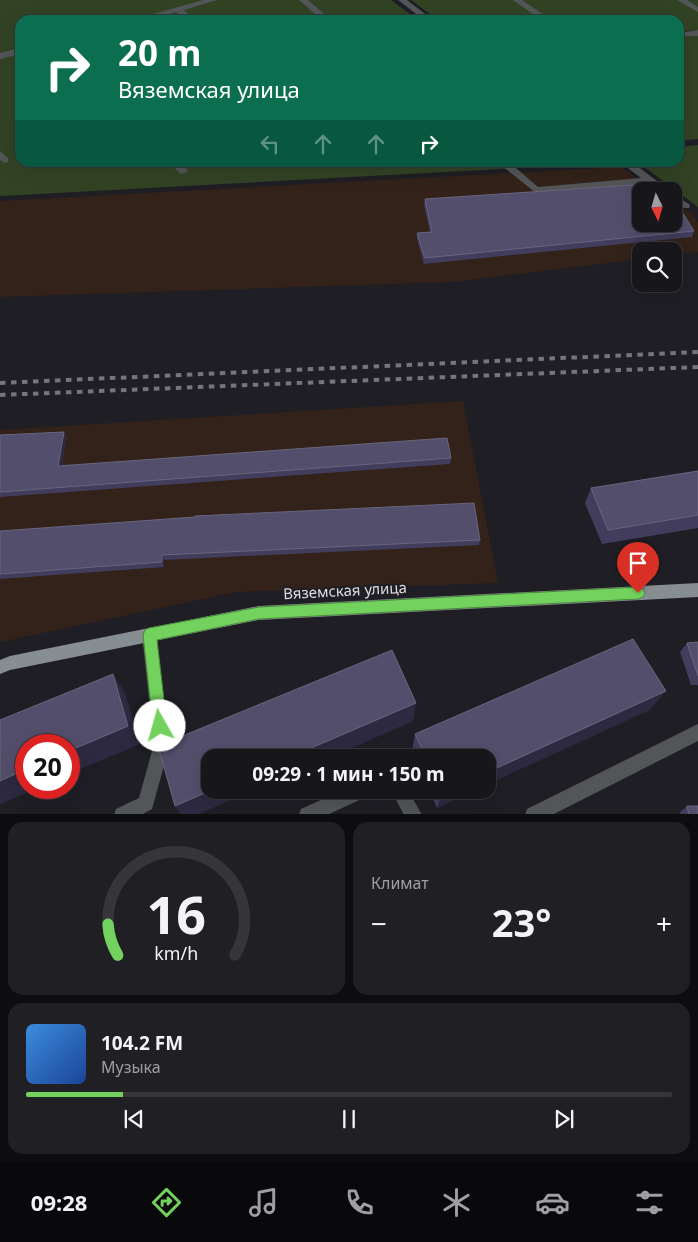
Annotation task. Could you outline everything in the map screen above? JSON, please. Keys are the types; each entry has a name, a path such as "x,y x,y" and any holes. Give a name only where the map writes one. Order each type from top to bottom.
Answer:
{"main road":[{"name":"Вяземская улица","path":"0,667 10,663 259,613 698,590"}],"lane":[{"path":"155,15 213,0"},
{"path":"303,0 322,15"},
{"path":"402,0 422,15"},
{"path":"517,0 540,15"},
{"path":"681,0 698,10"},
{"path":"178,9 185,15"},
{"path":"684,34 698,33"},
{"path":"0,56 15,52"},
{"path":"179,167 183,171"},
{"path":"508,167 536,190 650,180"},
{"path":"632,167 653,182"},
{"path":"122,814 148,809 162,744 149,635"},
{"path":"533,814 698,732"},
{"path":"307,814 341,799"},
{"path":"405,799 414,814"}],"shaded area":[{"path":"621,167 644,182 632,182 632,232 682,232 682,207 692,214 698,223 698,252 682,254 682,242 632,242 632,260 453,282 0,297 0,201"},
{"path":"463,401 498,583 236,592 0,642 0,430"}],"green space":[{"path":"0,0 391,0 411,15 15,15 15,167 537,167 0,196"},
{"path":"411,0 698,0 698,30 684,31 684,15 431,15"},
{"path":"698,36 698,139 684,140 684,37"},
{"path":"698,145 698,207 682,195 682,182 664,182 644,167 684,167 684,146"}],"building":[{"path":"632,185 632,232 682,232 682,212 694,231 425,258 417,233 432,232 425,199"},
{"path":"64,432 58,466 447,438 451,458 0,492 0,435"},
{"path":"698,471 698,515 608,530 591,488"},
{"path":"474,503 480,540 162,555 162,562 0,574 0,531 195,516"},
{"path":"633,639 666,691 496,768 496,749 422,749 415,734"},
{"path":"698,642 698,676 687,643"},
{"path":"392,650 416,703 309,749 201,749 201,795 175,806 158,746"},
{"path":"113,674 128,726 80,746 80,734 15,734 15,774 0,781 0,720"},
{"path":"687,806 698,806 698,814 689,814"}],"railway":[{"path":"0,383 698,352"},
{"path":"0,395 698,367"}],"route":[{"path":"160,726 149,635 259,613 638,593"}]}
